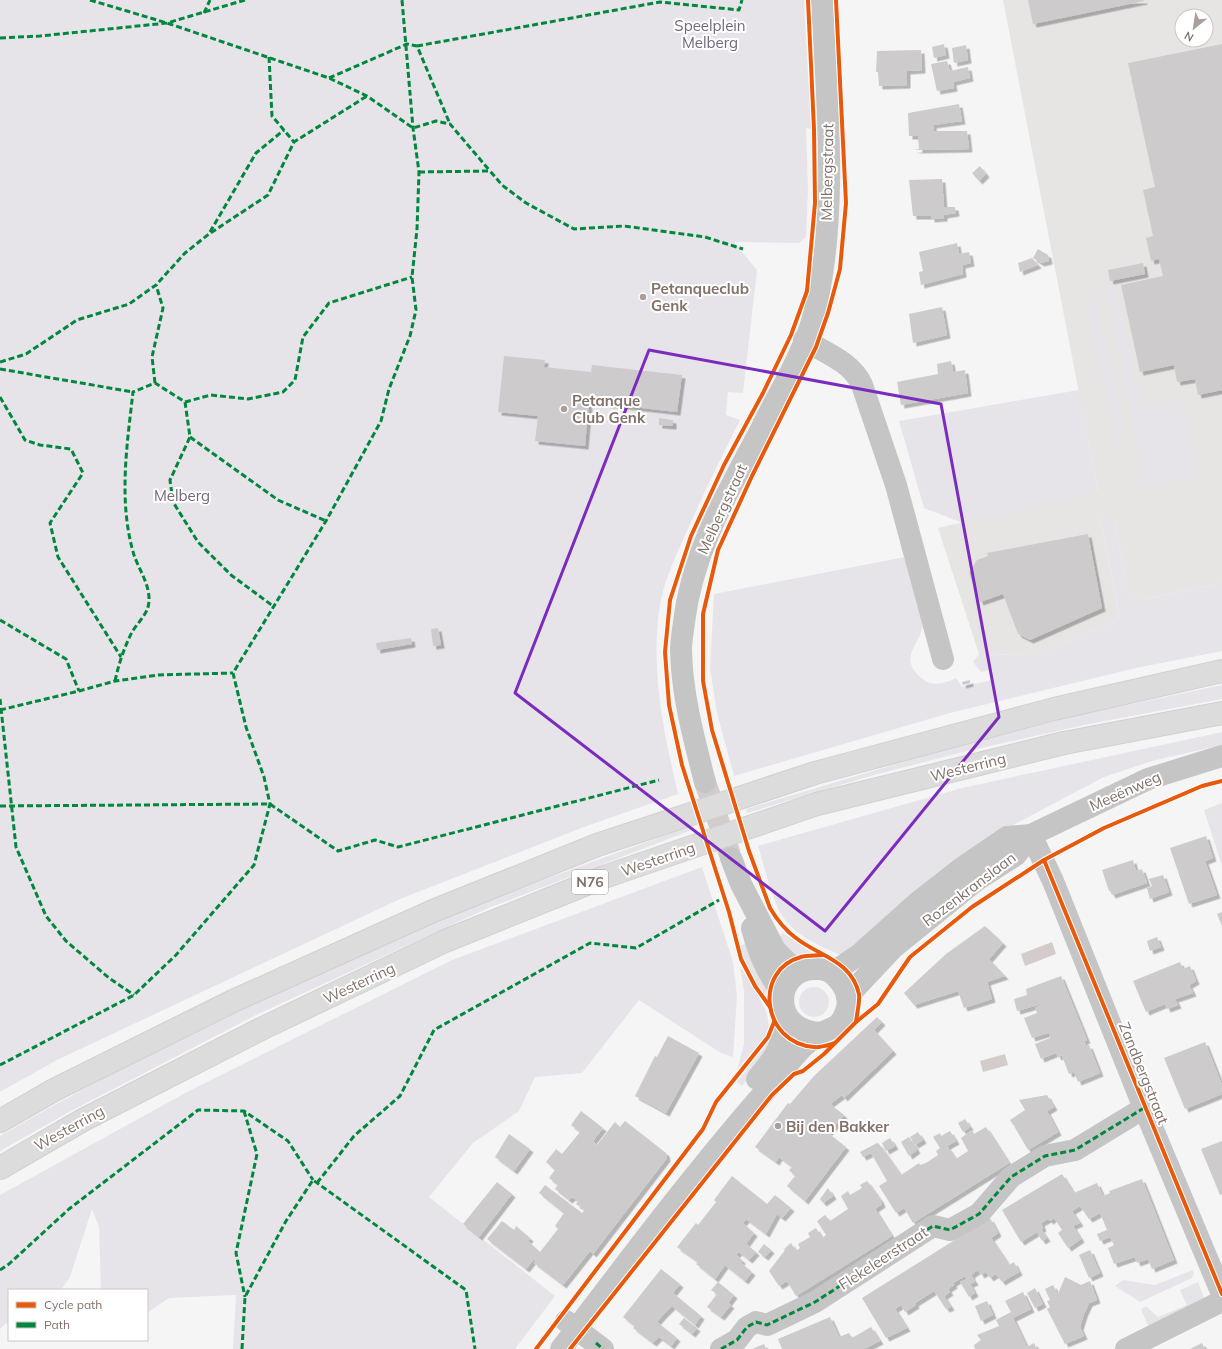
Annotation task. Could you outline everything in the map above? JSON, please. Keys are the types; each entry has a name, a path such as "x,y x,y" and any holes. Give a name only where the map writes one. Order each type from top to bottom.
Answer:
{"highway":[{"name":"N76","path":"0,1121 54,1090 233,1001 433,911 597,845 815,773 1054,709 1222,671"},
{"name":"Westerring","path":"0,1168 83,1120 263,1028 445,941 604,877 817,804 1064,743 1222,713"}],"street":[{"name":"Melbergstraat","path":"705,782 686,709 681,649 688,594 706,535 789,374 812,319 824,257 828,192 828,109 822,0"},
{"path":"804,340 849,366 858,376 862,385 896,485 943,659"},
{"name":"Meeënweg","path":"1031,835 1148,778 1222,756"},
{"name":"Rozenkranslaan","path":"832,973 871,944 917,903 957,871 1006,837 1031,835"},
{"name":"Rozenkranslaan","path":"544,1349 571,1325 726,1136 804,1046 820,1033 833,1029 841,1021 847,1010 848,997 856,986 893,948 977,880 1016,855 1031,835"},
{"name":"Zandbergstraat","path":"1031,835 1054,881 1144,1108 1222,1294"},
{"path":"731,858 741,884 775,950 788,963 801,971"},
{"path":"741,884 754,939 773,981 783,993 789,982 801,971 811,968 824,969 832,973 844,986 848,997"},
{"name":"Rozenkranslaan","path":"561,1349 571,1325 716,1128 774,1058 781,1046 786,1016 783,1005 783,993"},
{"path":"786,1016 794,1026 809,1033 820,1033"},
{"name":"Flekeleerstraat","path":"721,1349 738,1340 746,1327 756,1322 767,1325 815,1302 933,1226 950,1230 962,1224 979,1214 1011,1177 1045,1156 1075,1150 1144,1108"},
{"path":"1126,1349 1222,1301"},
{"path":"571,1325 603,1349"}],"highlighted area":[{"path":"649,350 941,404 999,717 825,931 515,693"}],"shaded area":[{"path":"1003,0 1222,0 1222,583 1135,600 1128,595 1115,521 1100,518 1120,619 1035,655 979,654 938,528 1098,491"},
{"path":"1052,942 1056,954 1025,966 1021,954"},
{"path":"1005,1054 1008,1065 983,1072 980,1061"}],"green space":[{"path":"0,0 804,0 811,129 806,128 808,190 806,237 799,243 734,242 757,270 743,393 728,392 726,415 740,420 670,569 661,600 657,635 660,704 678,794 584,827 400,899 57,1060 0,1092"},
{"path":"1115,285 1142,409 1183,401 1197,476 1138,489 1134,486 1142,471 1107,288"},
{"path":"1090,291 1101,323 1122,416 1119,449 1111,425 1084,293"},
{"path":"1079,390 1098,492 963,523 924,508 899,421"},
{"path":"1111,514 1115,521 1128,594 1135,600 1222,583 1222,651 1136,668 950,713 734,776 717,713 710,668 714,594 905,557 918,596 923,620 920,635 911,657 911,664 915,672 928,682 940,684 956,678 962,687 992,680 990,670 981,672 973,662 979,654 1035,655 1120,619 1100,518"},
{"path":"1222,685 1222,699 1089,724 959,753 874,775 747,813 746,809 933,753 1075,716"},
{"path":"1222,732 1222,745 1152,761 1104,777 1002,831 874,934 840,955 801,935 788,924 775,902 758,846 962,788"},
{"path":"1222,803 1222,866 1204,810"},
{"path":"690,826 692,830 486,909 256,1015 69,1112 0,1151 0,1136 145,1056 294,984 466,909"},
{"path":"702,867 733,962 737,996 733,1057 721,1053 639,1000 582,1073 535,1077 519,1111 473,1143 429,1197 555,1296 515,1349 233,1349 236,1295 169,1298 148,1312 148,1289 101,1289 99,1227 92,1209 70,1277 62,1289 8,1289 8,1324 6,1323 0,1329 0,1195 189,1091 452,960"},
{"path":"783,933 812,953 794,957 775,940"},
{"path":"747,943 768,986 765,998 742,953 740,946"},
{"path":"740,966 764,1007 769,1024 766,1035 737,1070 744,1044 744,991"},
{"path":"814,987 825,991 829,1002 825,1013 814,1017 803,1013 799,1002 803,991"},
{"path":"772,1037 769,1050 742,1086 737,1082"},
{"path":"1193,1270 1194,1274 1192,1278 1140,1302 1115,1286 1123,1280 1155,1285"},
{"path":"1198,1282 1204,1298 1149,1328 1141,1309 1146,1306 1158,1317 1187,1305 1180,1290"}],"building":[{"path":"1028,0 1144,0 1144,1 1033,24"},
{"path":"944,44 946,55 934,58 932,47"},
{"path":"1222,44 1222,390 1198,395 1195,379 1177,382 1174,365 1140,372 1121,285 1163,276 1159,259 1151,261 1146,238 1153,236 1143,190 1155,187 1128,63 1202,48 1214,48 1214,46"},
{"path":"966,45 968,60 954,63 952,48"},
{"path":"921,50 922,70 907,71 907,85 879,86 878,72 876,72 877,51"},
{"path":"947,61 950,71 968,67 970,78 953,82 954,88 937,91 931,64"},
{"path":"959,104 962,121 933,125 934,131 967,131 969,149 913,150 919,149 918,136 909,136 908,113"},
{"path":"980,166 986,174 979,181 972,173"},
{"path":"942,179 944,207 955,207 956,213 944,215 944,218 931,219 931,216 913,216 909,180"},
{"path":"957,243 959,254 969,252 971,263 962,265 963,274 921,285 919,272 923,271 919,252"},
{"path":"1038,249 1048,255 1049,261 1041,263 1033,258"},
{"path":"1032,258 1038,265 1020,272 1018,263"},
{"path":"1143,263 1145,274 1110,281 1108,270"},
{"path":"942,307 947,335 913,343 909,314"},
{"path":"504,356 545,360 544,367 591,372 592,365 682,375 677,412 589,402 585,446 535,441 538,416 498,412"},
{"path":"951,361 953,372 965,370 968,393 901,405 897,382 938,374 937,364"},
{"path":"659,418 673,420 673,426 659,425"},
{"path":"1088,534 1102,608 1030,640 1018,634 1003,594 980,602 969,573 977,560 988,556 987,553"},
{"path":"438,628 441,645 433,646 431,629"},
{"path":"411,638 412,644 377,650 376,643"},
{"path":"970,680 970,683 963,685 962,682"},
{"path":"1206,836 1213,858 1205,861 1217,895 1189,904 1170,848"},
{"path":"1133,860 1136,871 1142,869 1147,883 1112,895 1109,891 1102,870"},
{"path":"1163,875 1169,892 1150,899 1147,888 1152,886 1149,879"},
{"path":"1222,912 1222,926 1217,914"},
{"path":"985,926 1003,943 989,959 1005,976 987,982 992,999 964,1008 958,991 914,1005 904,993 946,954"},
{"path":"1157,937 1161,947 1150,951 1147,941"},
{"path":"1180,962 1183,969 1190,966 1196,981 1189,985 1193,993 1175,999 1178,1005 1167,1009 1165,1004 1146,1012 1133,981"},
{"path":"1061,976 1087,1040 1084,1041 1086,1045 1058,1057 1056,1053 1041,1059 1035,1044 1050,1038 1049,1034 1032,1038 1024,1018 1037,1013 1035,1008 1045,1003 1017,1011 1014,999 1027,995 1026,989"},
{"path":"877,1017 882,1022 874,1030 893,1051 844,1098 842,1095 830,1104 844,1115 828,1133 846,1147 805,1201 787,1186 795,1176 789,1170 792,1167 779,1157 776,1162 755,1147 788,1103 790,1104 814,1076"},
{"path":"668,1036 699,1053 666,1113 635,1096 655,1056 657,1057"},
{"path":"1205,1042 1222,1085 1222,1094 1185,1109 1164,1058"},
{"path":"1089,1045 1100,1073 1078,1082 1074,1072 1069,1074 1062,1056"},
{"path":"1047,1095 1054,1107 1047,1111 1058,1132 1028,1150 1014,1126 1018,1127 1013,1125 1010,1120 1025,1110 1019,1100"},
{"path":"581,1111 603,1128 593,1141 597,1145 615,1122 620,1127 625,1121 666,1153 667,1158 593,1254 590,1251 563,1285 534,1263 536,1260 534,1259 526,1269 487,1239 502,1221 514,1230 516,1226 530,1238 528,1241 540,1252 558,1229 555,1226 564,1213 539,1193 545,1185 582,1213 585,1210 576,1204 578,1201 572,1197 569,1200 555,1189 558,1185 549,1178 555,1170 546,1162 556,1149 562,1154 580,1132 571,1125"},
{"path":"965,1119 970,1127 963,1132 958,1123"},
{"path":"986,1127 1009,1163 913,1223 904,1208 896,1213 879,1186 887,1181 871,1153 863,1157 860,1152 877,1143 879,1144 901,1175 919,1163 920,1165 926,1163 938,1155 936,1151 940,1148 933,1137 940,1133 941,1136 950,1131 956,1141 947,1146 956,1159 968,1151 961,1138 972,1130 974,1134"},
{"path":"918,1132 923,1140 915,1145 910,1137"},
{"path":"509,1134 530,1149 514,1171 495,1157"},
{"path":"909,1137 917,1150 909,1156 901,1142"},
{"path":"890,1138 895,1146 886,1151 882,1143"},
{"path":"1222,1141 1222,1194 1220,1195 1201,1149"},
{"path":"1062,1174 1074,1193 1097,1183 1103,1196 1110,1193 1109,1191 1142,1179 1174,1260 1152,1269 1148,1259 1137,1263 1135,1257 1114,1264 1108,1248 1114,1245 1110,1237 1100,1241 1097,1234 1107,1230 1100,1213 1089,1219 1080,1206 1072,1211 1080,1223 1073,1226 1081,1239 1068,1248 1058,1233 1062,1230 1054,1218 1050,1221 1048,1219 1041,1223 1043,1228 1041,1229 1047,1238 1042,1241 1037,1232 1021,1242 1002,1210"},
{"path":"732,1176 767,1204 775,1195 791,1208 782,1218 777,1214 766,1234 746,1219 743,1223 754,1233 746,1244 756,1252 749,1260 739,1252 736,1255 742,1260 741,1263 752,1272 745,1281 725,1265 715,1279 696,1264 698,1262 677,1247 696,1223 698,1225 716,1202 714,1200"},
{"path":"867,1181 880,1199 882,1204 875,1209 892,1236 796,1296 787,1281 779,1286 769,1271 785,1250 784,1249 791,1243 796,1251 800,1248 798,1244 810,1237 808,1233 816,1228 822,1238 826,1235 817,1221 825,1215 830,1221 848,1209 841,1196 848,1191 850,1195 862,1188 860,1185"},
{"path":"497,1182 512,1194 479,1237 463,1224"},
{"path":"828,1188 833,1196 823,1203 820,1199"},
{"path":"990,1218 998,1233 991,1238 1009,1265 1014,1262 1019,1272 1002,1282 996,1274 990,1278 986,1272 981,1275 978,1270 971,1275 975,1282 970,1284 975,1293 969,1297 960,1282 967,1279 965,1276 953,1283 954,1285 948,1289 950,1292 944,1296 951,1307 946,1309 934,1291 915,1303 916,1305 905,1312 901,1305 895,1309 907,1328 886,1338 862,1298"},
{"path":"764,1244 771,1250 765,1257 758,1252"},
{"path":"1090,1250 1100,1273 1089,1278 1079,1255"},
{"path":"661,1269 680,1284 673,1293 701,1316 695,1325 672,1306 663,1315 657,1322 677,1338 671,1346 659,1337 653,1343 633,1328 635,1326 623,1317"},
{"path":"1065,1277 1081,1285 1090,1281 1097,1300 1089,1303 1084,1314 1080,1327 1084,1336 1065,1344 1047,1309 1050,1307 1047,1301 1050,1300 1045,1289 1053,1285 1058,1294"},
{"path":"718,1282 734,1295 728,1303 731,1305 721,1317 707,1307 717,1294 711,1290"},
{"path":"1035,1288 1043,1304 1035,1308 1027,1293"},
{"path":"1023,1292 1031,1309 1013,1318 1027,1347 1034,1343 1037,1349 975,1349 974,1345 981,1340 977,1335 999,1326 996,1320 1011,1312 1005,1301"},
{"path":"987,1301 993,1315 981,1321 975,1306"},
{"path":"830,1317 839,1337 849,1333 852,1338 871,1327 880,1341 864,1349 782,1349 778,1339"},
{"path":"684,1318 697,1328 692,1334 679,1324"},
{"path":"1202,1343 1205,1349 1190,1349"},
{"path":"764,1344 766,1349 752,1349"}],"tunnel":[{"path":"705,782 730,855"}],"marked path":[{"path":"90,0 167,23 329,78 367,96 413,128 436,121 450,124 490,171"},
{"path":"204,13 210,0"},
{"path":"0,38 40,36 167,23 245,0"},
{"path":"0,1065 134,995 176,955 254,865 270,804 264,777 246,727 233,673 326,521 381,421 389,389 410,336 416,310 412,277 417,229 419,172 413,128 402,0"},
{"path":"417,46 660,2 739,10 742,0"},
{"path":"329,78 407,44 417,46 450,124"},
{"path":"269,57 272,116 294,142"},
{"path":"0,362 26,354 77,320 129,304 156,285 185,253 209,234 268,195 294,142 367,96"},
{"path":"210,232 256,153 284,130"},
{"path":"419,172 490,171 502,185 526,203 574,229 624,226 705,237 743,249"},
{"path":"185,402 211,395 248,399 283,392 295,380 303,337 329,303 412,277"},
{"path":"155,383 152,357 163,308 156,285"},
{"path":"0,369 133,392"},
{"path":"115,681 120,662 132,632 145,613 149,600 149,593 145,580 134,555 126,515 126,453 133,392 155,383 185,402 190,437 170,480 173,502 198,542 231,575 273,606"},
{"path":"0,397 25,440 40,445 71,449 83,473 50,523 58,557 121,657"},
{"path":"190,437 278,500 326,521"},
{"path":"0,620 66,659 79,691"},
{"path":"0,710 115,681 158,675 233,673"},
{"path":"0,699 16,847 46,916 66,941 109,978 134,995"},
{"path":"0,806 270,804 338,851 375,840 398,847 659,780"},
{"path":"317,1183 354,1136 400,1096 434,1030 590,943 636,948 719,900"},
{"path":"721,1349 737,1340 747,1327 756,1322 767,1325 815,1302 933,1226 950,1230 979,1214 1011,1177 1045,1156 1075,1150 1144,1108"},
{"path":"0,1270 9,1264 69,1209 198,1110 244,1111 288,1141 313,1180"},
{"path":"244,1111 257,1154 236,1253 245,1297"},
{"path":"242,1349 245,1297 286,1221 313,1180 466,1290 475,1349"},
{"path":"596,1343 603,1349"}],"cycle path":[{"path":"770,1007 755,986 741,959 729,912 682,765 669,705 665,652 670,600 691,536 724,465 763,393 791,335 807,291 815,203 814,129 808,0"},
{"path":"836,0 846,203 840,269 828,313 816,347 752,476 718,550 703,614 703,681 712,730 749,851 770,908 775,917 792,935 834,960 849,974 855,983 859,994 856,1022"},
{"path":"570,1349 772,1095 794,1074 803,1071 824,1054 856,1022 878,1004 910,957 972,907 1044,860 1104,828 1202,786 1222,781"},
{"path":"1044,860 1222,1294"},
{"path":"822,955 801,957 786,964 775,976 770,990 770,1005 774,1020 783,1033 797,1043 814,1047 835,1043"},
{"path":"536,1349 703,1129 716,1102 768,1037 774,1022"}],"place":[{"name":"Petanqueclub Genk","path":"643,297"},
{"name":"Petanque Club Genk","path":"564,409"},
{"name":"Bij den Bakker","path":"778,1126"}],"park label":[{"name":"Speelplein Melberg","path":"710,34"},
{"name":"Melberg","path":"182,495"}]}
